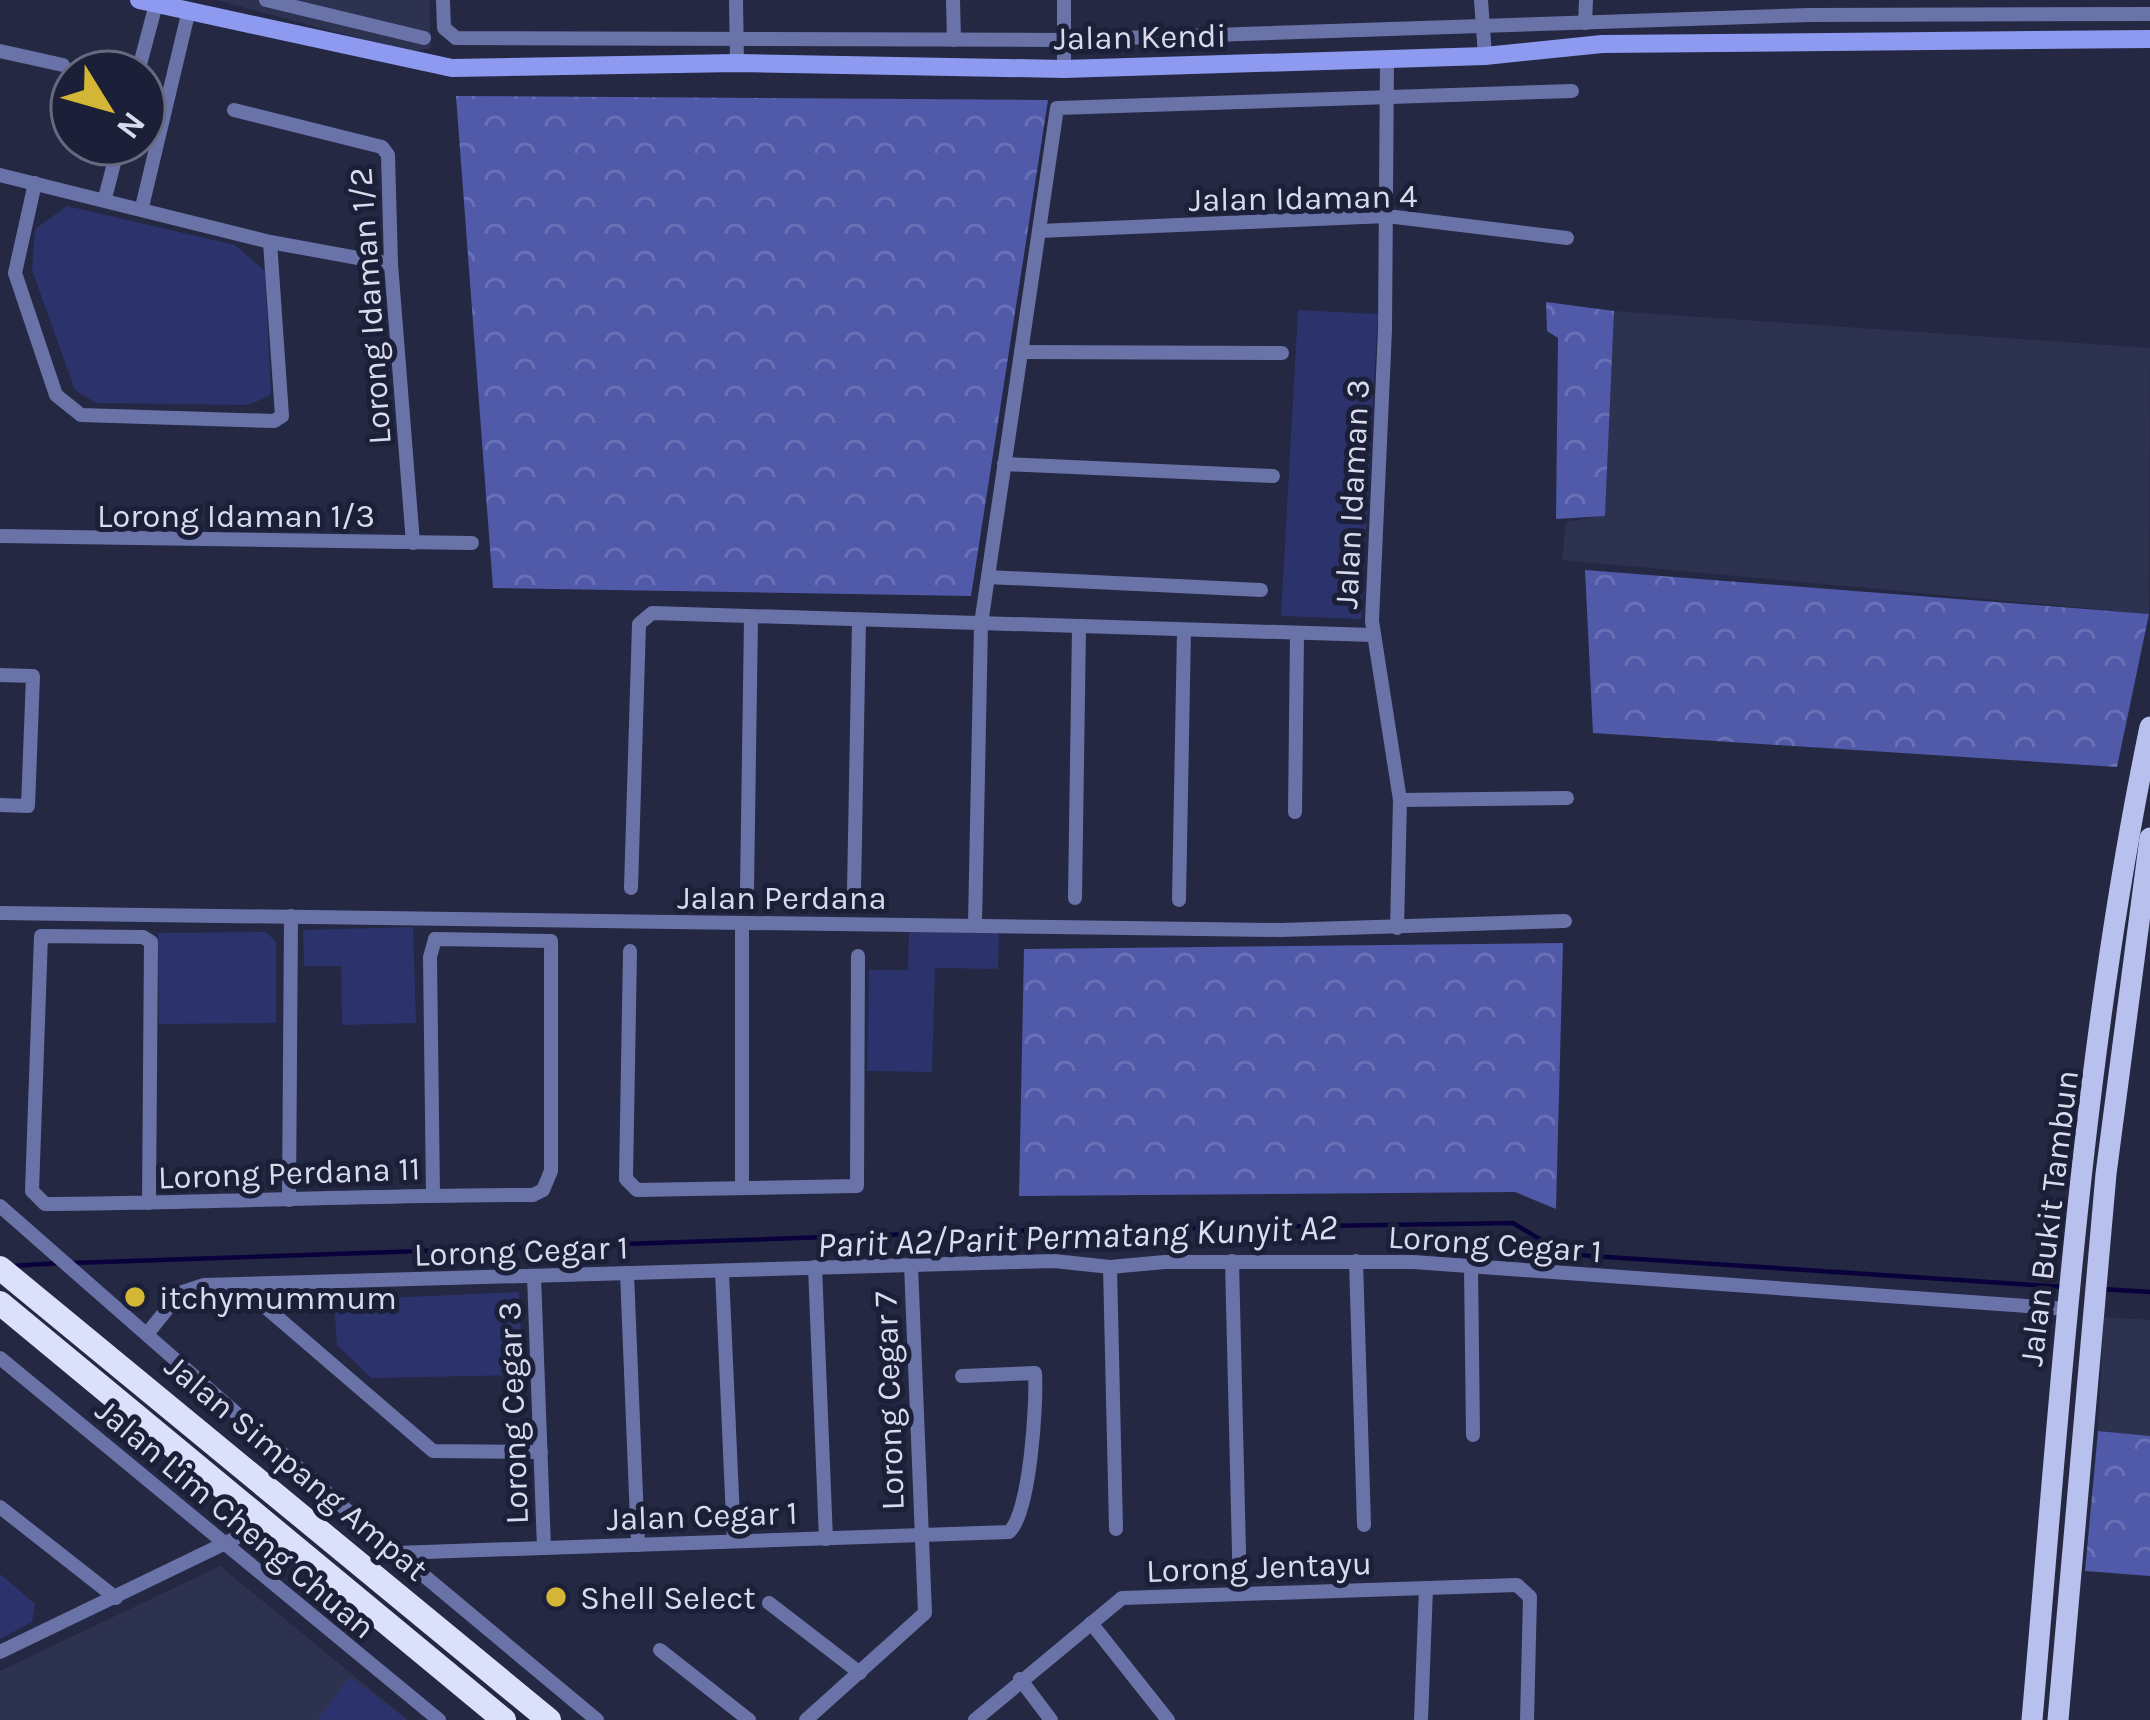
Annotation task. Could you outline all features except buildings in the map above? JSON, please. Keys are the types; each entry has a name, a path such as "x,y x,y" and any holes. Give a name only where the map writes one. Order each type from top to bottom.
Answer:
{"highway":[{"name":"Jalan Simpang Ampat","path":"0,1268 549,1720"},
{"name":"Jalan Simpang Ampat","path":"0,1303 504,1720"}],"main road":[{"name":"Jalan Bukit Tambun","path":"2032,1720 2069,1306 2116,892 2150,727"},
{"name":"Jalan Bukit Tambun","path":"2058,1720 2097,1278 2131,958 2150,838"}],"street":[{"path":"266,0 424,38"},
{"name":"Jalan Kendi","path":"443,0 448,34 736,39 1064,40 1585,23 1809,7 2019,6 2150,14"},
{"path":"736,0 736,63"},
{"path":"953,0 954,40"},
{"path":"1064,0 1064,69"},
{"path":"1480,0 1485,56"},
{"path":"1585,23 1586,0"},
{"path":"141,48 147,2"},
{"name":"Jalan Kendi","path":"147,2 452,68 736,63 1064,69 1485,56 1602,44 2150,39"},
{"path":"1809,7 1809,41"},
{"path":"142,208 196,10"},
{"path":"0,51 48,62"},
{"name":"Jalan Idaman 3","path":"1387,60 1387,216 1372,635 1400,800 1397,928"},
{"name":"Jalan Kendi","path":"1039,231 1057,108 1572,92"},
{"name":"Lorong Idaman 1/2","path":"234,110 382,147 388,155 391,264 413,543"},
{"path":"105,198 113,168"},
{"path":"0,175 270,242 391,264"},
{"path":"35,183 15,256 18,292 56,395 81,415 274,421 282,416 270,242"},
{"name":"Jalan Idaman 4","path":"1039,231 1387,216 1567,238"},
{"path":"975,924 981,624 1039,231"},
{"path":"1021,352 1282,353"},
{"path":"1004,464 1273,476"},
{"name":"Lorong Idaman 1/3","path":"0,536 472,543"},
{"path":"988,577 1261,590"},
{"path":"631,888 639,624 652,613 1372,635"},
{"path":"747,890 751,618"},
{"path":"854,891 859,621"},
{"path":"1075,898 1079,627"},
{"path":"1179,900 1184,630"},
{"path":"1295,812 1297,633"},
{"path":"0,675 33,676 28,806 0,806"},
{"path":"1400,800 1567,798"},
{"name":"Jalan Perdana","path":"0,913 742,925 1397,928 1564,921"},
{"path":"289,1200 291,916"},
{"path":"742,925 742,1188"},
{"name":"Lorong Perdana 11","path":"149,1203 148,939 40,936 36,1199 149,1203 533,1195 543,1190 551,1171 553,945 544,938 435,939 430,957 433,1195"},
{"path":"630,951 626,1179 637,1190 857,1186 858,956"},
{"name":"Jalan Simpang Ampat","path":"0,1206 396,1553 597,1720"},
{"name":"Lorong Cegar 1","path":"147,1334 180,1293 204,1285 1054,1261 1110,1267 1232,1261 1471,1265 2069,1306"},
{"path":"1232,1261 1240,1594"},
{"path":"1356,1261 1364,1525"},
{"name":"Lorong Cegar 7","path":"860,1672 925,1613 911,1265"},
{"path":"1471,1265 1473,1435"},
{"path":"815,1267 826,1538"},
{"path":"1110,1267 1116,1529"},
{"path":"722,1273 734,1541"},
{"path":"627,1274 638,1545"},
{"name":"Lorong Cegar 3","path":"534,1276 544,1548"},
{"path":"242,1287 433,1451 541,1452"},
{"name":"Jalan Lim Cheng Chuan","path":"0,1358 439,1720"},
{"name":"Jalan Cegar 1","path":"396,1553 1010,1532 1018,1524 1027,1477 1035,1373 962,1376"},
{"path":"1,1508 116,1598"},
{"path":"0,1652 269,1522"},
{"path":"352,1557 374,1534"},
{"name":"Lorong Jentayu","path":"975,1720 1122,1598 1517,1585 1530,1597 1527,1720"},
{"path":"1421,1720 1426,1588"},
{"path":"769,1604 860,1672 806,1720"},
{"path":"1091,1623 1168,1720"},
{"path":"660,1650 749,1720"},
{"path":"1020,1679 1052,1720"}],"shaded area":[{"path":"216,0 429,0 431,48 411,52"},
{"path":"67,206 235,245 265,271 271,395 248,405 96,403 75,390 32,270 35,229"},
{"path":"1298,310 1378,314 1361,619 1281,616"},
{"path":"1614,311 2150,348 2149,614 1562,560 1566,522 1605,515"},
{"path":"413,927 416,1023 342,1025 341,966 304,966 303,930"},
{"path":"909,931 999,933 998,969 935,968 932,1072 867,1071 869,970 908,970"},
{"path":"266,932 276,942 276,1023 159,1024 158,933"},
{"path":"519,1292 523,1375 371,1378 337,1345 334,1300"},
{"path":"2104,1317 2150,1320 2150,1436 2098,1431"},
{"path":"220,1566 408,1720 0,1720 0,1671"},
{"path":"0,1574 35,1604 32,1622 0,1639"},
{"path":"350,1677 407,1720 317,1720"}],"green space":[{"path":"456,96 1048,100 971,596 493,588"},
{"path":"1546,302 1614,311 1605,516 1556,519 1558,338 1547,331"},
{"path":"1585,570 2149,614 2117,767 1593,733"},
{"path":"1563,943 1556,1209 1515,1192 1019,1196 1024,949"},
{"path":"2098,1431 2150,1436 2150,1576 2085,1571"}],"waterway":[{"name":"Parit A2/Parit Permatang Kunyit A2","path":"71,1263 1002,1231 1513,1223 1561,1252 1591,1256 2066,1287"},
{"name":"Parit A2/Parit Permatang Kunyit A2","path":"12,1266 60,1263"},
{"name":"Parit A2/Parit Permatang Kunyit A2","path":"2101,1289 2150,1292"}],"place":[{"name":"itchymummum","path":"135,1297"},
{"name":"Shell Select","path":"556,1597"}]}
